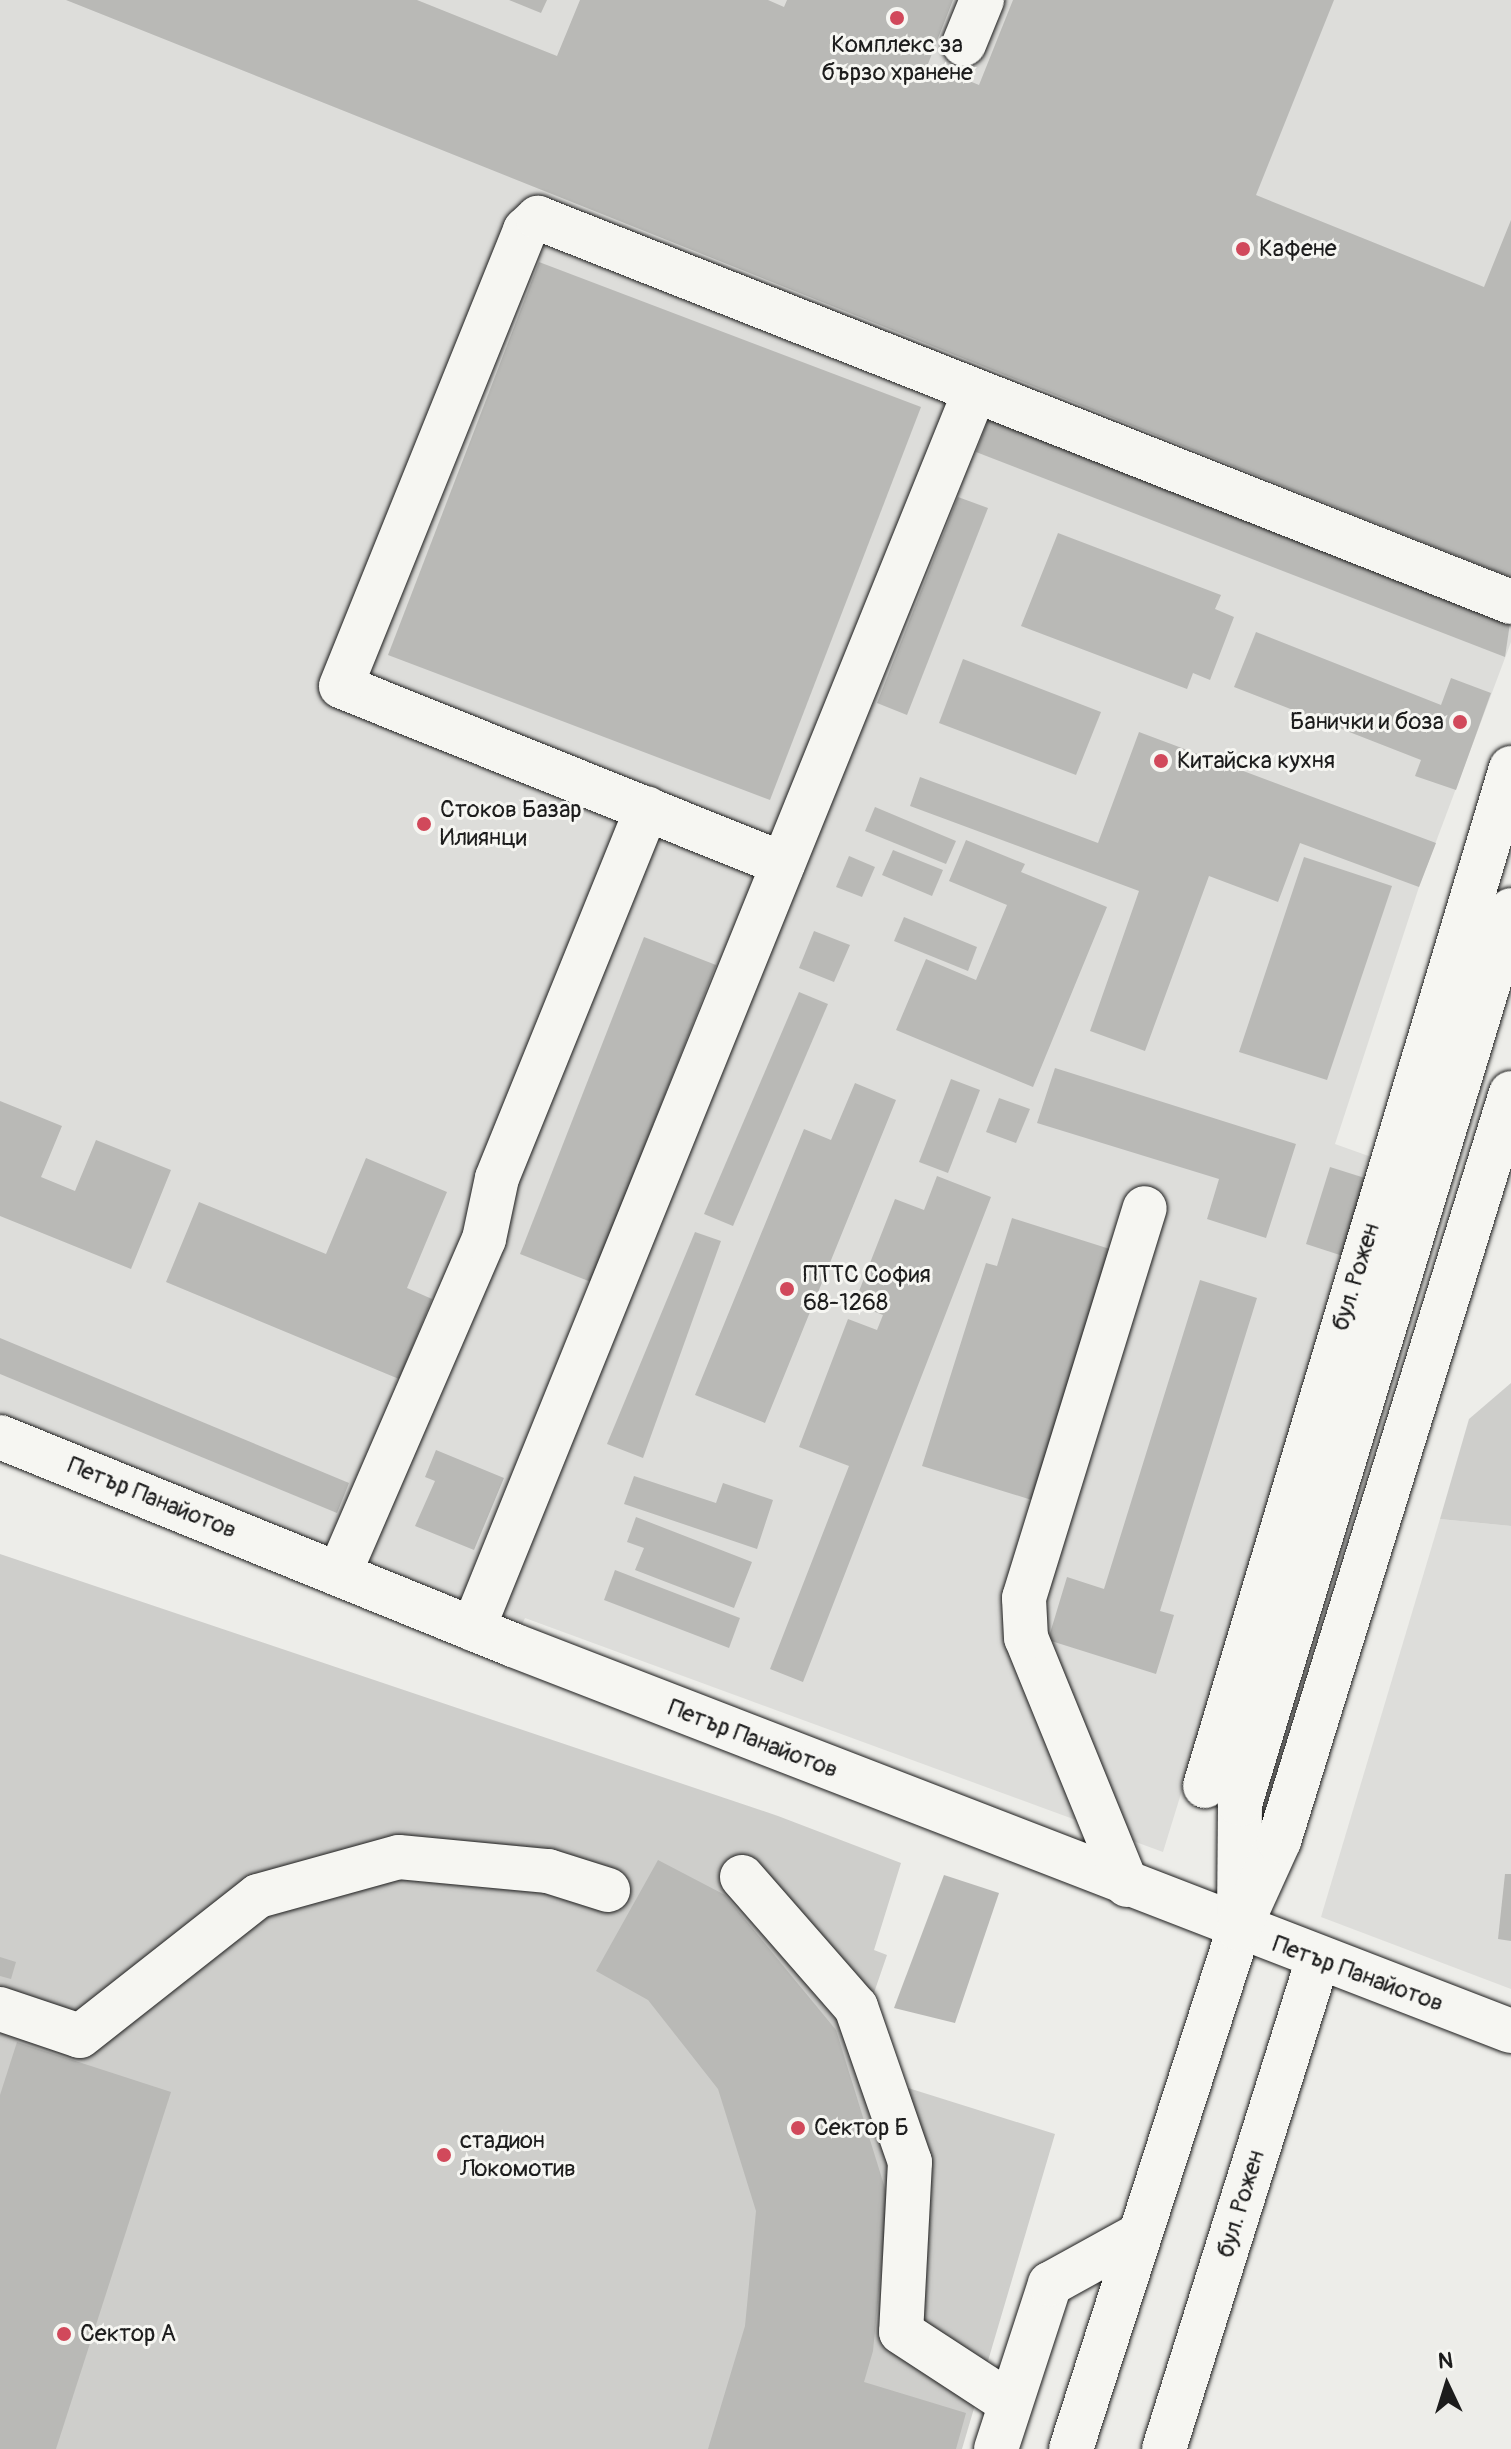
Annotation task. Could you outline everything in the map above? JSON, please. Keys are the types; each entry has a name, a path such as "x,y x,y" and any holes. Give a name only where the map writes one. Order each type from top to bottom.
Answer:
{"street":[{"path":"964,44 982,0"},
{"path":"783,864 341,686 525,230 538,218 1511,602"},
{"path":"473,1629 975,391"},
{"name":"бул. Рожен","path":"1205,1786 1511,768"},
{"path":"339,1574 484,1239 497,1178 647,808"},
{"name":"бул. Рожен","path":"1239,1929 1240,1804 1511,910"},
{"name":"бул. Рожен","path":"1071,2449 1137,2236 1239,1929 1279,1841 1511,1093"},
{"path":"1127,1885 1026,1638 1024,1598 1145,1208"},
{"name":"Петър Панайотов","path":"4,1451 339,1574 1239,1929 1511,2031"},
{"path":"0,2009 80,2036 258,1896 399,1857 548,1871 608,1890"},
{"path":"742,1877 856,2007 910,2162 901,2332 1010,2403"},
{"name":"бул. Рожен","path":"1164,2449 1318,1959"},
{"path":"996,2449 1050,2284 1137,2236"}],"shaded area":[{"name":"Стоков Базар Илиянци","path":"0,0 1511,0 1511,642 1419,887 1335,1144 1377,1159 1163,1852 525,1618 513,1645 0,1437"},
{"path":"1511,1383 1511,1526 1440,1519 1469,1419"},
{"path":"1440,1519 1511,1526 1511,1989 1321,1917"},
{"name":"стадион Локомотив","path":"0,1554 778,1816 901,1863 874,1950 887,1955 866,2016 889,2082 1055,2134 962,2449 0,2449"}],"building":[{"path":"66,0 417,0 557,56 580,0 768,0 784,7 787,0 953,0 928,64 979,85 1013,0 1334,0 1256,195 1484,287 1511,220 1511,577"},
{"path":"509,0 547,0 541,13"},
{"path":"539,262 921,407 770,800 388,655"},
{"path":"990,415 1511,616 1505,657 976,452"},
{"path":"958,497 988,508 907,715 877,703"},
{"path":"1058,533 1221,595 1215,609 1234,617 1210,680 1193,673 1187,689 1021,626"},
{"path":"1256,632 1441,705 1451,678 1491,693 1456,790 1415,776 1421,760 1234,687"},
{"path":"963,659 1101,712 1076,775 939,723"},
{"path":"1139,732 1436,843 1419,887 1300,843 1278,902 1209,876 1145,1051 1090,1031 1139,891 910,806 920,777 1098,843"},
{"path":"875,807 956,841 946,864 865,831"},
{"path":"966,840 1025,864 1021,872 1107,907 1033,1087 896,1030 926,959 976,980 1007,905 949,881"},
{"path":"893,850 943,870 932,896 882,875"},
{"path":"849,856 875,867 862,897 836,887"},
{"path":"1304,857 1392,886 1327,1080 1239,1052"},
{"path":"904,917 977,947 968,971 894,941"},
{"path":"814,931 850,945 834,982 799,968"},
{"path":"644,937 716,965 591,1282 520,1254"},
{"path":"799,992 828,1004 733,1226 704,1214"},
{"path":"1055,1068 1296,1144 1266,1238 1207,1219 1219,1179 1037,1123"},
{"path":"951,1079 980,1090 948,1173 919,1162"},
{"path":"855,1083 896,1100 765,1423 695,1395 804,1129 831,1140"},
{"path":"999,1098 1030,1109 1016,1143 986,1132"},
{"path":"0,1101 62,1126 41,1177 75,1191 96,1140 171,1170 131,1269 0,1216"},
{"path":"366,1158 447,1192 407,1288 432,1299 399,1379 166,1282 199,1202 326,1254"},
{"path":"1330,1167 1368,1179 1343,1256 1306,1244"},
{"path":"937,1176 991,1197 803,1682 770,1669 849,1466 799,1447 848,1319 877,1330 883,1315 854,1304 895,1199 924,1210"},
{"path":"1012,1218 1113,1250 1035,1501 922,1466 986,1263 997,1266"},
{"path":"695,1232 721,1241 643,1458 607,1444"},
{"path":"1200,1280 1257,1298 1160,1611 1174,1615 1156,1674 1048,1640 1067,1577 1104,1589"},
{"path":"0,1338 349,1483 337,1513 0,1374"},
{"path":"436,1450 504,1478 474,1550 415,1526 435,1481 425,1477"},
{"path":"634,1476 716,1503 723,1483 773,1500 757,1549 624,1504"},
{"path":"636,1517 752,1562 734,1608 635,1570 644,1548 627,1542"},
{"path":"615,1570 740,1618 729,1648 604,1600"},
{"name":"Сектор Б","path":"658,1860 725,1895 836,2030 888,2198 873,2351 864,2382 966,2413 956,2449 708,2449 745,2326 756,2211 718,2089 648,2000 596,1971"},
{"path":"1505,1874 1511,1874 1511,1941 1498,1939"},
{"path":"944,1875 999,1893 955,2023 894,2008"},
{"path":"0,1957 16,1962 11,1979 0,1976"},
{"name":"Сектор А","path":"17,2042 171,2092 56,2449 0,2449 0,2095"}],"place":[{"name":"Комплекс за бързо хранене","path":"897,18"},
{"name":"Кафене","path":"1243,249"},
{"name":"Банички и боза","path":"1460,722"},
{"name":"Китайска кухня","path":"1161,761"},
{"name":"Стоков Базар Илиянци","path":"424,824"},
{"name":"ПТТС София 68-1268","path":"787,1289"},
{"name":"Сектор Б","path":"798,2128"},
{"name":"стадион Локомотив","path":"444,2155"},
{"name":"Сектор А","path":"64,2334"}]}
